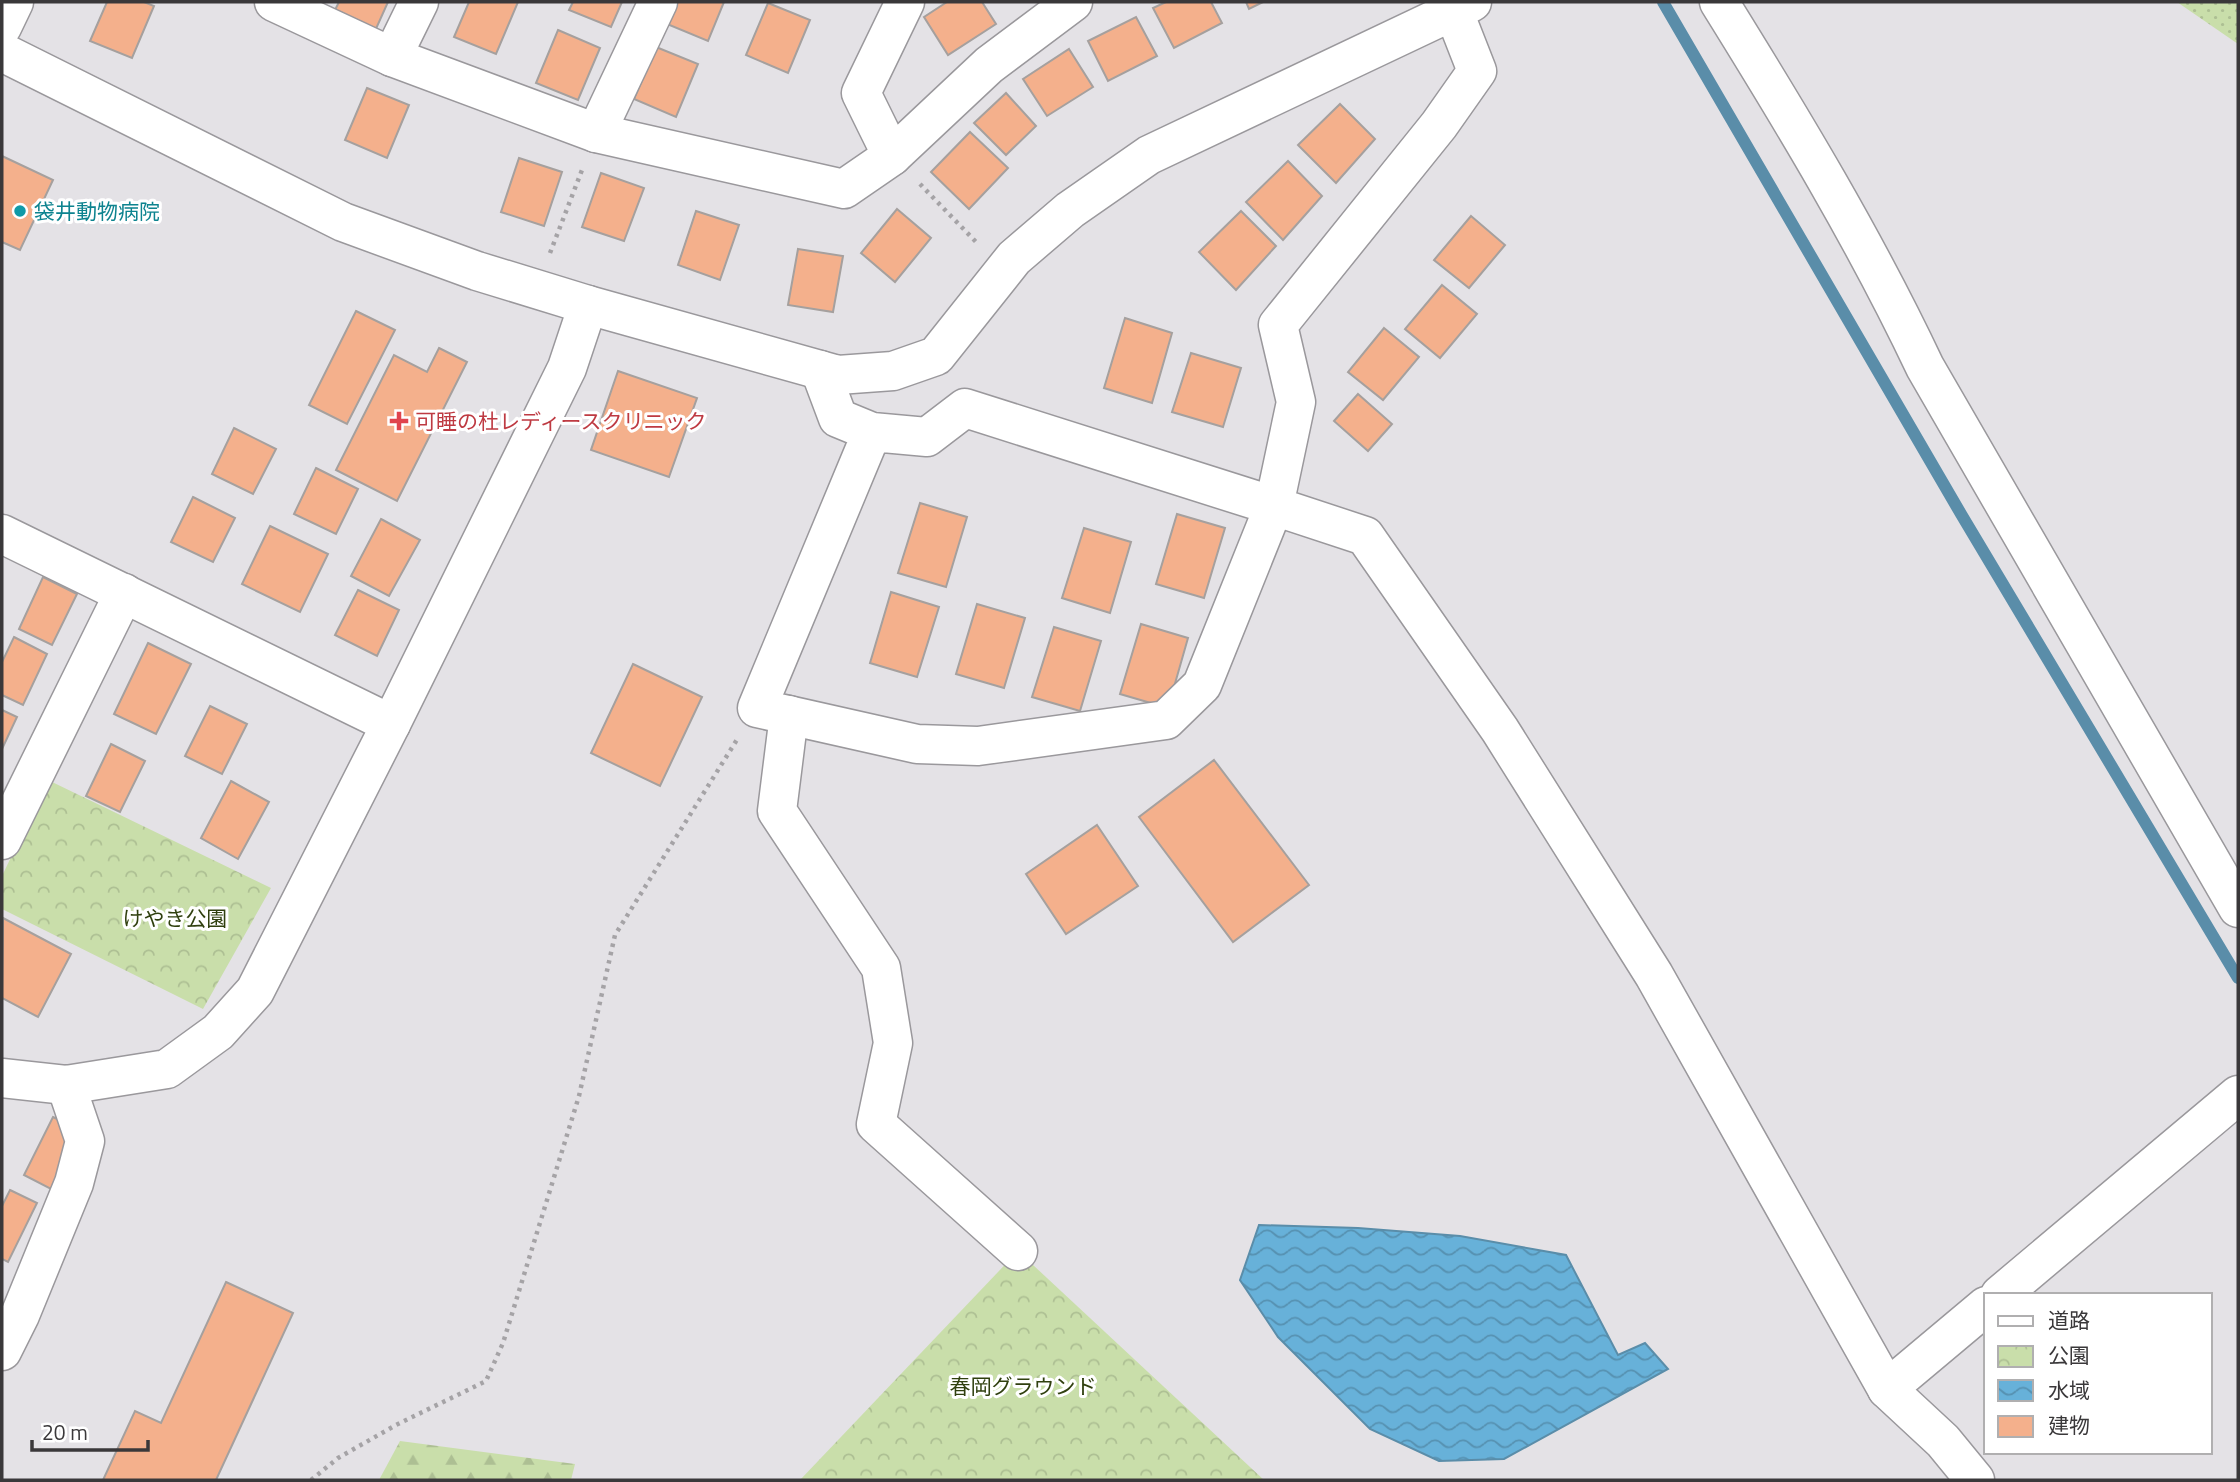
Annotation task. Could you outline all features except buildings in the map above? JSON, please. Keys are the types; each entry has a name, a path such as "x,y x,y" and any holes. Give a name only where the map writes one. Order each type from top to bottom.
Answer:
{"street":[{"path":"2,27 15,2"},
{"path":"274,2 392,57 596,133 844,189 892,156 989,65 1073,2"},
{"path":"392,57 419,2"},
{"path":"596,133 658,2"},
{"path":"892,156 861,93 905,2"},
{"path":"1719,2 1816,159 1894,302 1925,367 2238,908"},
{"path":"2,52 343,222 536,289 838,375 893,371 936,356 1014,258 1070,210 1149,155 1458,5 1477,71 1439,125 1278,325 1296,402 1274,506 1202,685 1166,720 978,746 917,744 773,711"},
{"path":"2,1078 66,1085 167,1069 219,1032 255,991 567,369 588,305"},
{"path":"820,370 838,418 872,432 927,437 965,408 1365,536 1500,730 1654,975 1887,1389 1943,1441 1975,1480"},
{"path":"872,432 773,711 777,811 881,968 893,1042 876,1124 1018,1251"},
{"path":"2,534 391,724"},
{"path":"2,839 124,593"},
{"path":"2,1351 11,1311 74,1183 85,1141 66,1085"},
{"path":"2002,1293 2238,1095"},
{"path":"1887,1389 1984,1308"}],"path":[{"path":"536,289 596,133"},
{"path":"892,156 1004,271"},
{"path":"311,1480 338,1458 396,1425 486,1381 503,1343 579,1096 615,934 773,711"}],"green space":[{"path":"2177,2 2238,2 2238,44"},
{"name":"けやき公園","path":"48,780 271,888 203,1009 2,909 2,876"},
{"name":"春岡グラウンド","path":"1018,1251 1264,1480 800,1480"},
{"path":"400,1441 575,1464 571,1480 379,1480"}],"water":[{"path":"1259,1225 1358,1228 1460,1236 1566,1255 1618,1355 1645,1343 1668,1369 1504,1459 1439,1461 1370,1429 1278,1337 1240,1280"}],"waterway":[{"path":"1663,2 1961,514 2238,978"}],"place":[{"name":"袋井動物病院","path":"20,211"},
{"name":"可睡の杜レディースクリニック","path":"399,421"}]}
